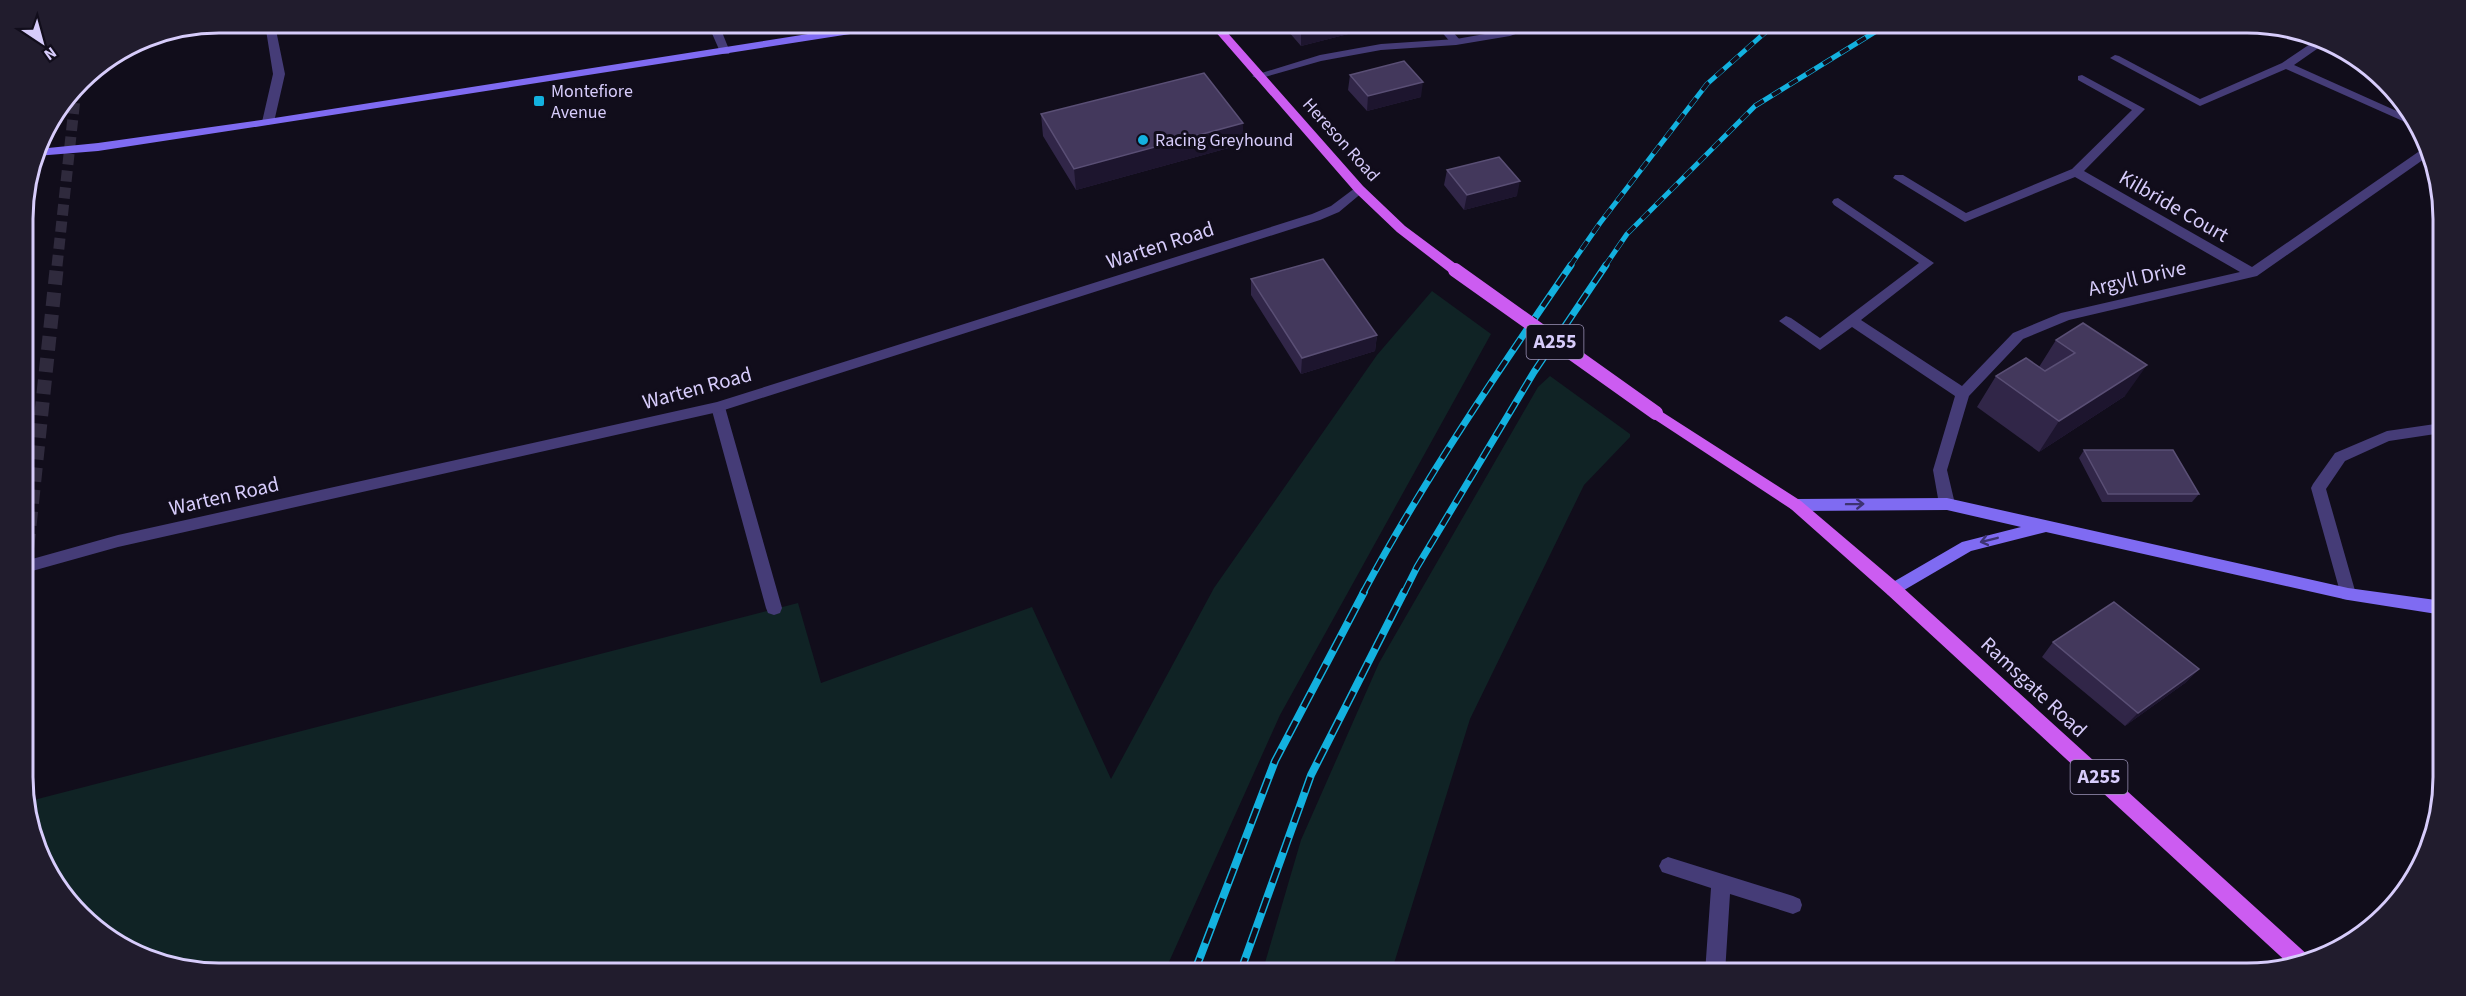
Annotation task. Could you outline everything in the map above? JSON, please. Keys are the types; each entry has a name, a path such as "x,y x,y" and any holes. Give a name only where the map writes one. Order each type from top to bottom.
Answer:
{"main road":[{"name":"Hereson Road","path":"1221,33 1359,189 1401,229 1455,270"},
{"name":"Ramsgate Road","path":"1455,270 1656,413 1796,505 1894,590 2294,956"}],"street":[{"path":"268,122 279,74 272,33"},
{"path":"717,33 725,52"},
{"path":"46,152 98,147 268,122 841,33"},
{"path":"1448,33 1456,42"},
{"path":"1258,76 1320,58 1381,47 1456,42 1510,33"},
{"path":"2115,58 2200,103 2286,65 2315,46"},
{"path":"2286,65 2403,118"},
{"name":"Kilbride Court","path":"1899,178 1965,218 2076,172 2139,109 2082,78"},
{"name":"Argyll Drive","path":"1947,504 1940,470 1963,394 2018,336 2066,316 2252,273 2422,155"},
{"name":"Kilbride Court","path":"2076,172 2252,273"},
{"name":"Warten Road","path":"33,565 130,538 718,407 1316,217 1335,208 1359,189"},
{"path":"1786,321 1820,345 1928,263 1838,202"},
{"path":"1851,320 1963,394"},
{"path":"718,407 774,608"},
{"path":"2348,594 2318,488 2340,457 2387,436 2433,429"},
{"path":"1796,505 1947,504 2348,594 2433,607"},
{"path":"1894,590 1967,546 2045,526"},
{"path":"1668,866 1793,905"},
{"path":"1716,963 1721,883"}],"green space":[{"path":"1432,291 1491,334 1280,715 1168,963 219,963 195,961 171,957 137,944 96,917 64,880 43,837 35,800 798,603 821,683 1032,607 1111,779 1214,588 1377,355"},
{"path":"1550,376 1630,434 1630,437 1584,485 1470,719 1394,963 1265,963 1301,840 1379,663 1538,387"}],"building":[{"path":"1404,61 1423,82 1368,96 1350,75"},
{"name":"Racing Greyhound","path":"1204,73 1243,123 1074,169 1041,114"},
{"path":"1499,157 1520,181 1467,195 1447,170"},
{"path":"1323,259 1377,335 1302,358 1251,279"},
{"path":"2083,323 2147,365 2059,421 1996,376 2026,358 2045,371 2075,353 2056,340"},
{"path":"2084,450 2173,450 2199,494 2108,494"},
{"path":"2114,602 2199,669 2138,713 2053,642"}],"tunnel":[{"path":"57,266 75,101"},
{"path":"33,493 57,265"}],"railway":[{"path":"1570,266 1600,223 1707,84 1765,33"},
{"path":"1605,266 1627,234 1755,106 1873,33"},
{"path":"1363,593 1436,468 1489,385 1571,265"},
{"path":"1404,593 1417,567 1534,372 1606,265"},
{"path":"1198,963 1275,761 1364,592"},
{"path":"1244,963 1311,775 1404,592"}],"place":[{"name":"Montefiore Avenue","path":"539,101"},
{"name":"Racing Greyhound","path":"1143,140"}]}
